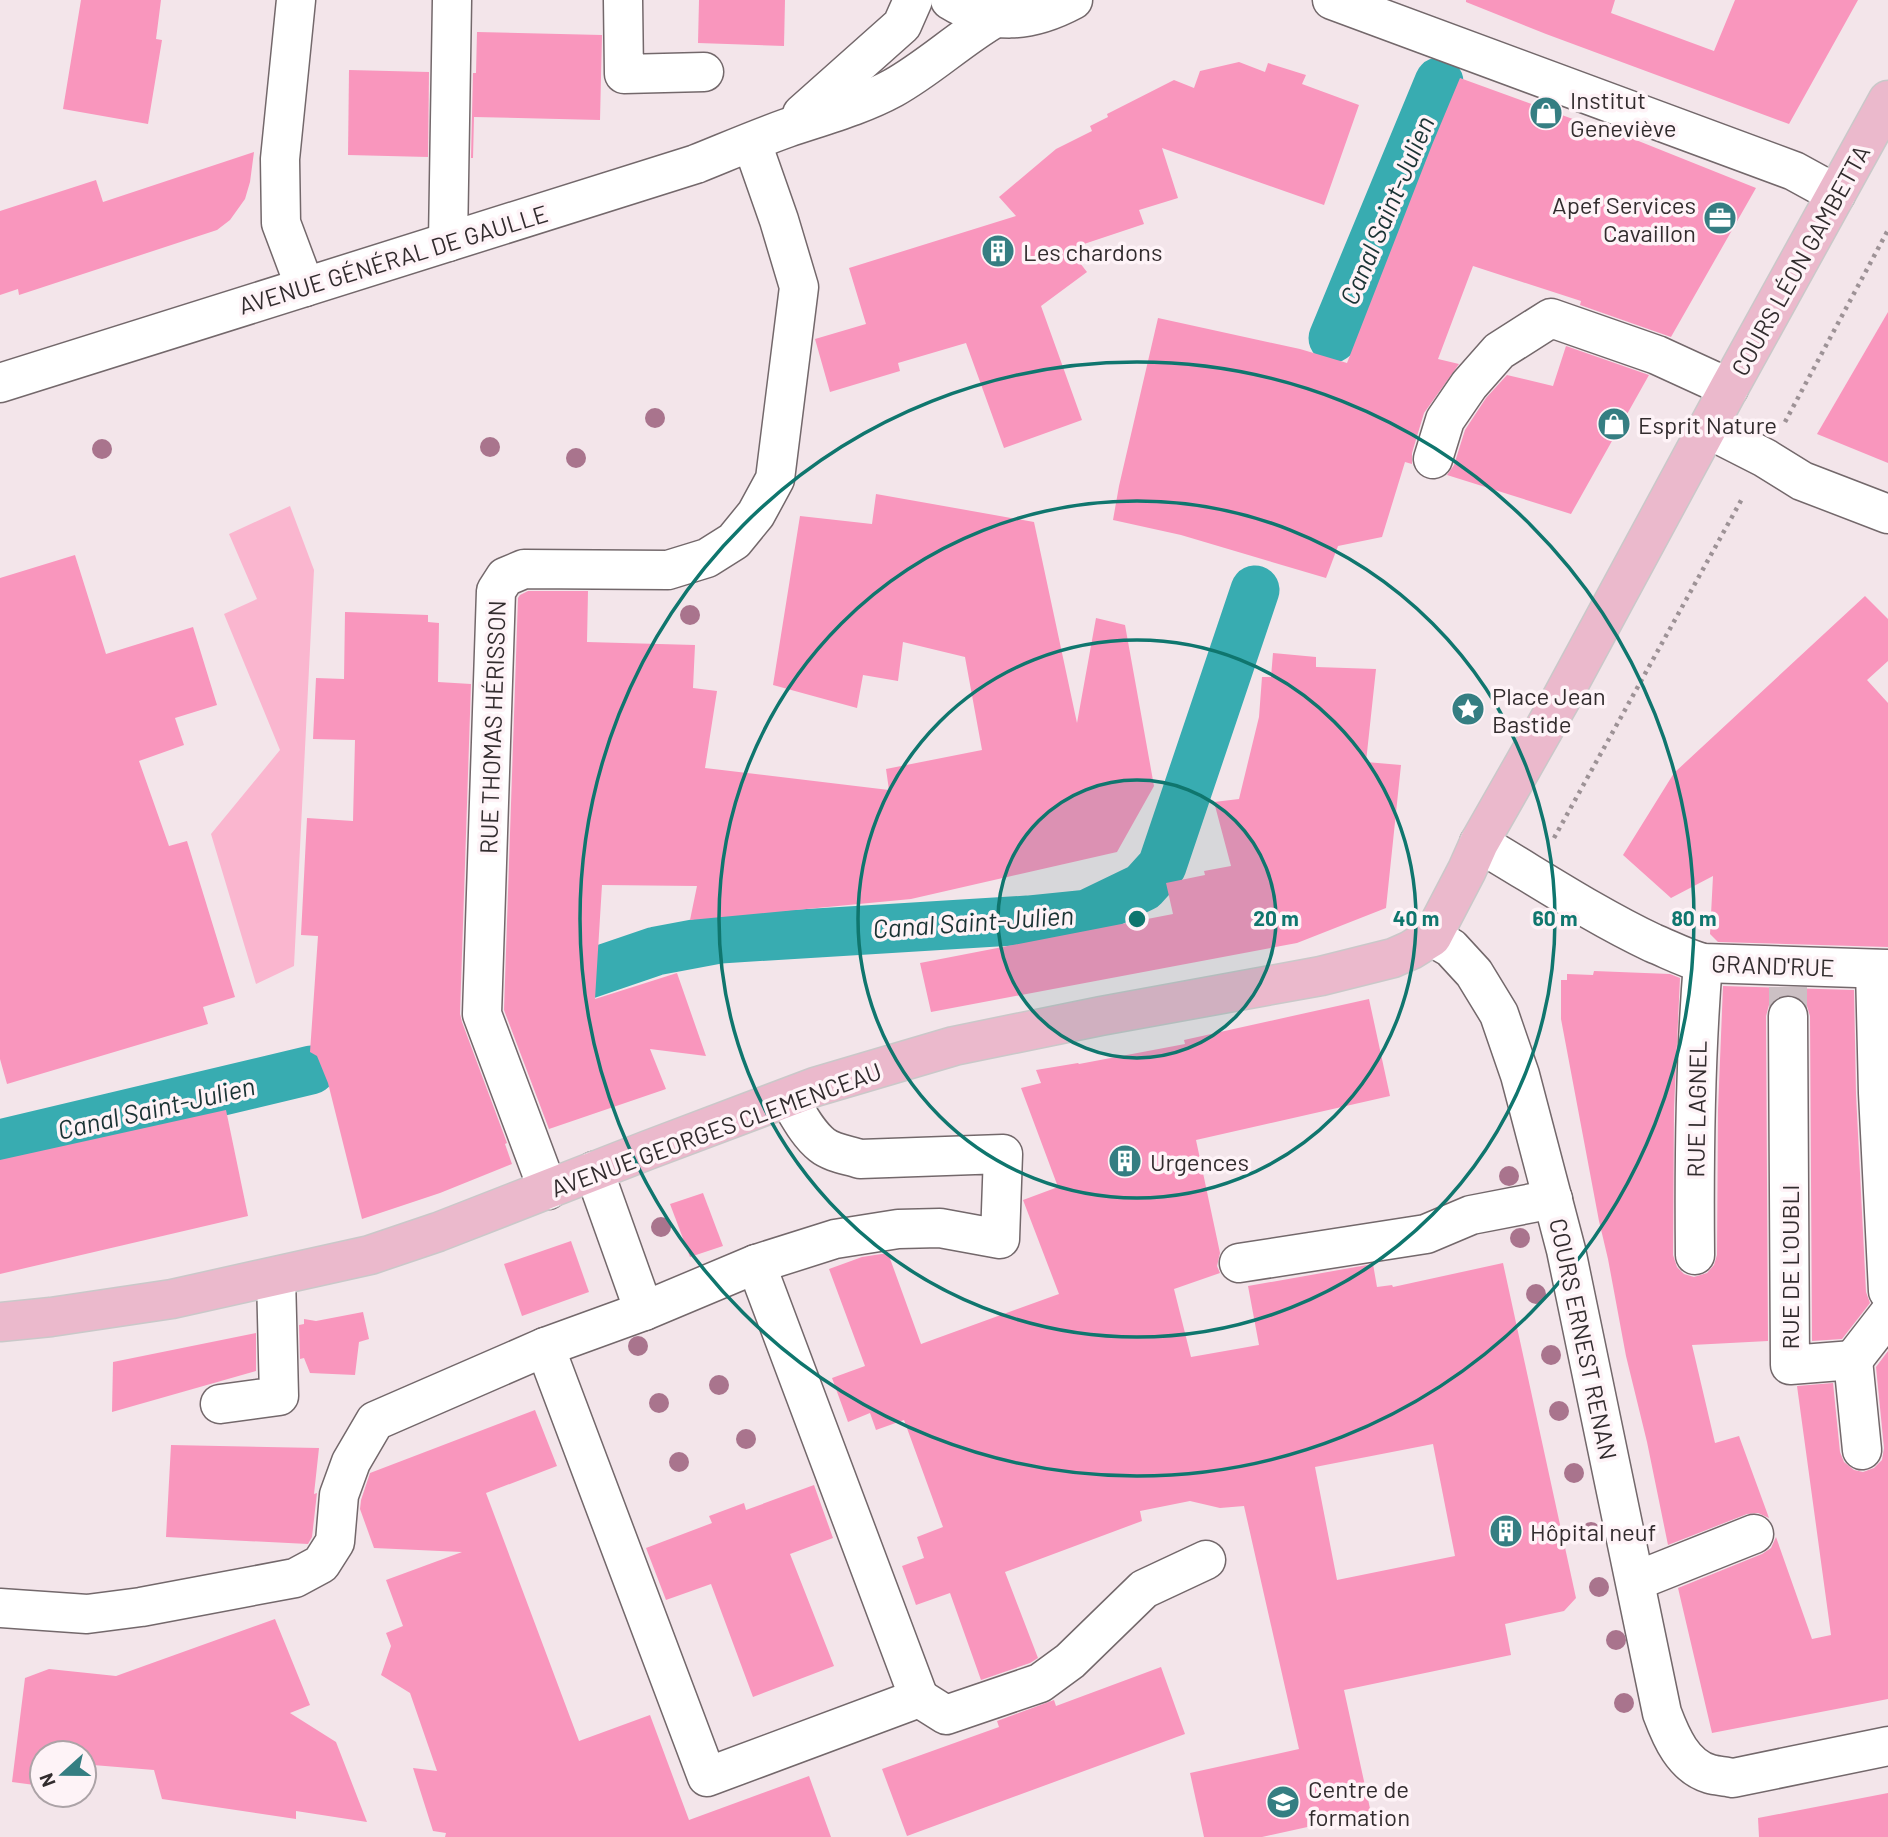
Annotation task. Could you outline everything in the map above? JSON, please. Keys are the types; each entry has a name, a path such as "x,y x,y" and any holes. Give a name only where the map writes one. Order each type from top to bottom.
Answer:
{"main road":[{"name":"COURS LÉON GAMBETTA","path":"1432,937 1479,843 1561,699 1888,100"},
{"name":"AVENUE GEORGES CLEMENCEAU","path":"0,1322 172,1298 370,1255 438,1232 815,1087 954,1046 1115,1013 1321,976 1381,961 1411,950 1432,937"}],"street":[{"path":"296,0 280,159 281,223 305,287"},
{"path":"448,243 452,0"},
{"path":"622,0 624,74 704,72"},
{"name":"AVENUE GÉNÉRAL DE GAULLE","path":"768,136 829,92 902,25 913,0"},
{"path":"950,0 966,10 995,18 1024,18 1053,11 1073,0"},
{"path":"1332,0 1794,172 1836,194"},
{"name":"AVENUE GÉNÉRAL DE GAULLE","path":"0,383 696,164 891,89 923,70 973,31 995,18"},
{"name":"RUE THOMAS HÉRISSON","path":"548,1190 482,1014 496,591 505,577 524,569 668,570 707,558 734,541 756,514 775,479 799,287 779,220 768,136"},
{"path":"1433,458 1445,420 1469,385 1499,351 1551,318 1657,355 1729,388"},
{"path":"1708,429 1765,458 1802,481 1888,514"},
{"name":"GRAND'RUE","path":"1479,843 1561,894 1630,932 1686,958 1788,990 1882,969"},
{"name":"COURS ERNEST RENAN","path":"1432,937 1451,948 1475,973 1500,1014 1520,1075 1566,1250 1662,1713 1673,1740 1690,1763 1708,1773 1733,1778 1888,1746"},
{"name":"RUE LAGNEL","path":"1695,1255 1694,1165 1703,963"},
{"path":"1882,969 1888,1290"},
{"name":"RUE DE L'OUBLI","path":"1788,990 1790,1365 1853,1360"},
{"path":"0,1608 87,1614 141,1607 295,1578 321,1564 335,1542 339,1495 351,1462 375,1421 545,1347 644,1311 756,1264 835,1239 898,1229 940,1228 1000,1239 1003,1154 860,1158 850,1156 822,1145 809,1131 788,1098"},
{"path":"594,1171 644,1311"},
{"path":"1239,1263 1426,1234 1471,1215 1553,1199"},
{"path":"756,1264 919,1698 946,1715 1040,1683 1070,1661 1144,1589 1206,1560"},
{"path":"220,1404 279,1396 276,1276"},
{"path":"1862,1450 1853,1360 1888,1315"},
{"path":"545,1347 707,1777 919,1698"},
{"path":"1636,1581 1754,1534"}],"path":[{"path":"1533,876 1888,230"}],"shaded area":[{"path":"290,506 314,570 294,966 256,984 211,834 280,750 224,614 257,599 229,534"}],"building":[{"path":"81,0 161,0 156,39 162,40 148,124 63,109"},
{"path":"699,0 785,0 784,46 698,43"},
{"path":"1466,0 1615,0 1611,13 1714,51 1735,0 1858,0 1789,124 1546,34"},
{"path":"477,32 602,35 600,120 474,117 471,158"},
{"name":"Les chardons","path":"1239,62 1265,72 1268,63 1306,75 1302,84 1359,105 1324,205 1162,148 1178,198 1139,210 1144,224 1069,249 1087,272 1041,306 1082,420 1004,448 966,343 898,363 900,371 830,392 815,339 866,324 849,268 1016,216 999,197 1056,149 1092,131 1090,126 1108,117 1107,114 1174,80 1194,88 1200,71"},
{"path":"349,70 429,72 428,157 348,155"},
{"path":"1460,78 1625,138 1626,136 1756,188 1671,337 1580,305 1581,301 1473,266 1438,359 1459,364 1424,413 1412,453 1412,464 1405,462 1382,537 1338,546 1326,578 1181,535 1113,520 1158,318 1300,349 1347,363"},
{"path":"254,152 245,199 230,220 217,230 19,295 18,289 0,295 0,211 96,180 103,202"},
{"path":"1888,312 1888,463 1817,434"},
{"path":"1566,346 1649,375 1571,514 1447,475 1454,465 1465,430 1486,398 1507,375 1553,386"},
{"path":"876,494 1034,522 1077,723 1096,618 1125,625 1154,786 1117,852 911,899 690,920 697,886 602,885 595,999 677,973 706,1056 650,1049 666,1089 549,1129 504,1010 518,598 528,591 588,591 587,642 695,645 693,688 717,691 705,768 889,790 886,769 982,750 965,657 903,642 898,681 863,675 857,708 773,685 800,516 872,524"},
{"path":"75,555 106,654 193,627 217,705 175,718 184,745 139,761 169,846 187,841 235,997 203,1007 208,1024 7,1084 0,1059 0,578"},
{"path":"1865,596 1888,619 1888,661 1867,680 1888,703 1888,947 1718,942 1710,934 1713,876 1671,898 1623,855 1674,773"},
{"path":"345,612 428,615 428,622 439,623 438,682 471,684 460,1014 507,1143 505,1144 512,1164 440,1193 362,1219 328,1083 317,1056 310,1052 318,936 301,935 307,818 353,821 355,740 313,739 316,678 344,679"},
{"path":"1273,653 1316,657 1316,667 1376,669 1366,762 1401,765 1386,908 1297,943 931,1012 920,963 1173,914 1166,883 1205,875 1204,871 1231,866 1214,802 1239,799 1259,717 1262,677 1271,677"},
{"path":"1594,971 1670,974 1680,978 1674,1108 1673,1255 1677,1267 1684,1274 1694,1277 1707,1273 1714,1265 1717,1255 1718,1110 1723,986 1854,990 1856,1094 1866,1292 1870,1303 1842,1339 1812,1341 1810,1016 1807,1006 1799,997 1789,994 1778,997 1769,1005 1766,1016 1768,1341 1692,1345 1715,1443 1739,1436 1769,1518 1758,1513 1747,1514 1668,1545 1626,1356 1561,1019 1561,980 1567,980 1567,974 1593,975"},
{"path":"1369,999 1390,1096 1196,1140 1220,1253 1217,1266 1220,1273 1174,1289 1191,1357 1259,1345 1248,1286 1373,1264 1377,1287 1393,1287 1503,1263 1576,1598 1564,1611 1505,1624 1511,1655 1344,1690 1371,1813 1262,1837 1204,1837 1190,1773 1299,1749 1244,1506 1220,1508 1190,1501 1140,1511 1142,1521 1005,1572 1038,1658 981,1680 950,1593 916,1605 902,1566 924,1558 917,1537 943,1527 904,1420 876,1430 870,1413 848,1422 832,1378 865,1366 829,1269 862,1257 888,1253 921,1344 1059,1294 1023,1200 1058,1187 1021,1088 1041,1083 1036,1070 1185,1044 1184,1040","holes":["1433,1444 1455,1556 1337,1580 1315,1467"]},
{"path":"226,1110 248,1216 0,1274 0,1160"},
{"path":"703,1193 723,1246 690,1257 670,1204"},
{"path":"571,1241 589,1292 522,1316 504,1264"},
{"path":"363,1312 369,1339 359,1342 355,1375 310,1373 304,1358 300,1359 299,1325 304,1324 304,1319 316,1321"},
{"path":"256,1333 256,1371 112,1412 113,1362"},
{"path":"1888,1351 1888,1699 1712,1733 1678,1588 1762,1554 1771,1548 1776,1537 1812,1639 1831,1635 1797,1386 1833,1383 1840,1452 1844,1462 1854,1470 1863,1472 1874,1468 1882,1460 1884,1448 1876,1367"},
{"path":"535,1410 557,1466 486,1493 579,1741 650,1715 689,1820 809,1776 831,1837 445,1837 446,1833 433,1831 413,1768 437,1771 410,1693 381,1675 391,1646 386,1633 403,1626 386,1580 462,1552 374,1548 360,1509 361,1500 370,1473"},
{"path":"171,1445 319,1448 312,1537 308,1544 166,1537"},
{"path":"814,1485 833,1538 790,1554 834,1666 753,1697 711,1584 666,1600 646,1548 712,1523 709,1516 744,1503 746,1510"},
{"path":"275,1619 310,1705 290,1713 336,1742 367,1822 296,1811 296,1819 162,1799 154,1770 98,1765 98,1739 28,1739 28,1784 12,1782 25,1678 49,1669 116,1676"},
{"path":"1161,1667 1185,1734 907,1836 882,1769 999,1727 997,1721 1054,1700 1056,1706"},
{"path":"1888,1793 1888,1837 1759,1837 1758,1818"}],"waterway":[{"name":"Canal Saint-Julien","path":"1333,338 1439,82"},
{"name":"Canal Saint-Julien","path":"568,981 656,951 720,939 1087,914 1143,887 1162,866 1255,590"},
{"name":"Canal Saint-Julien","path":"0,1144 311,1070"}],"tunnel":[{"path":"1788,987 1788,1016"}],"place":[{"name":"Institut Geneviève","path":"1546,113"},
{"name":"Apef Services Cavaillon","path":"1720,218"},
{"name":"Les chardons","path":"998,251"},
{"name":"Esprit Nature","path":"1614,424"},
{"name":"Place Jean Bastide","path":"1468,709"},
{"name":"Urgences","path":"1125,1161"},
{"name":"Hôpital neuf","path":"1506,1531"},
{"name":"Centre de formation","path":"1283,1802"}]}
